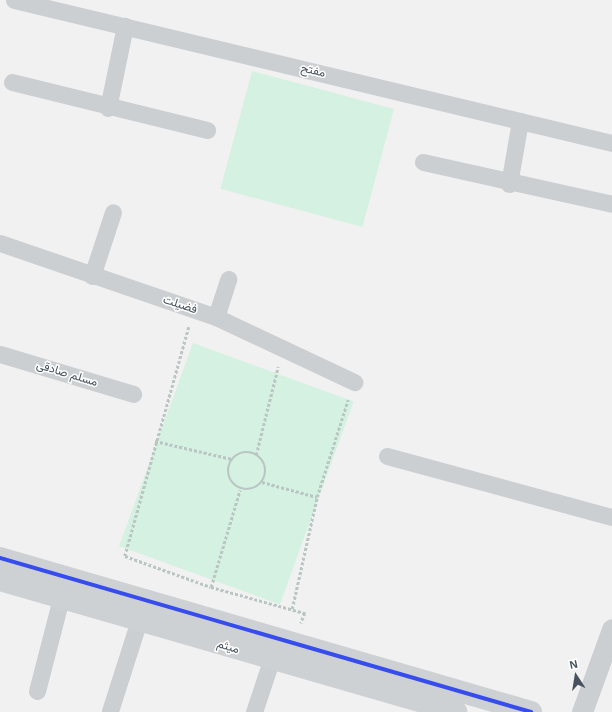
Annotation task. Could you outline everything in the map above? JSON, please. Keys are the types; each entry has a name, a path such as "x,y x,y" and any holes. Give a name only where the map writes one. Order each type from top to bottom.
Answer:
{"main road":[{"name":"میثم","path":"0,558 292,645 531,712"},
{"name":"میثم","path":"0,580 271,660 456,712"}],"street":[{"name":"مفتح","path":"14,0 612,143"},
{"path":"108,108 125,26"},
{"path":"12,82 108,108 207,130"},
{"path":"510,184 520,121"},
{"path":"423,162 510,184 612,204"},
{"path":"92,276 113,212"},
{"name":"فضیلت","path":"0,243 92,276 216,317 354,382"},
{"path":"216,317 228,279"},
{"name":"مسلم صادقی","path":"0,354 133,394"},
{"path":"387,456 612,517"},
{"path":"37,691 61,598"},
{"path":"110,711 139,620"},
{"path":"582,712 612,629"},
{"path":"254,712 271,660"}],"path":[{"path":"194,310 155,440 125,556 211,588 305,613 292,645"},
{"path":"256,455 282,349"},
{"path":"292,609 317,497 354,382"},
{"path":"155,440 232,459"},
{"path":"243,452 256,455 264,464 262,482 253,490 240,490 228,476 232,459 243,452"},
{"path":"262,482 317,497"},
{"path":"211,588 240,490"}],"green space":[{"path":"252,71 394,109 362,227 220,189"},
{"path":"193,343 354,401 280,604 119,546"}],"transit line":[{"path":"0,558 531,712"}]}
